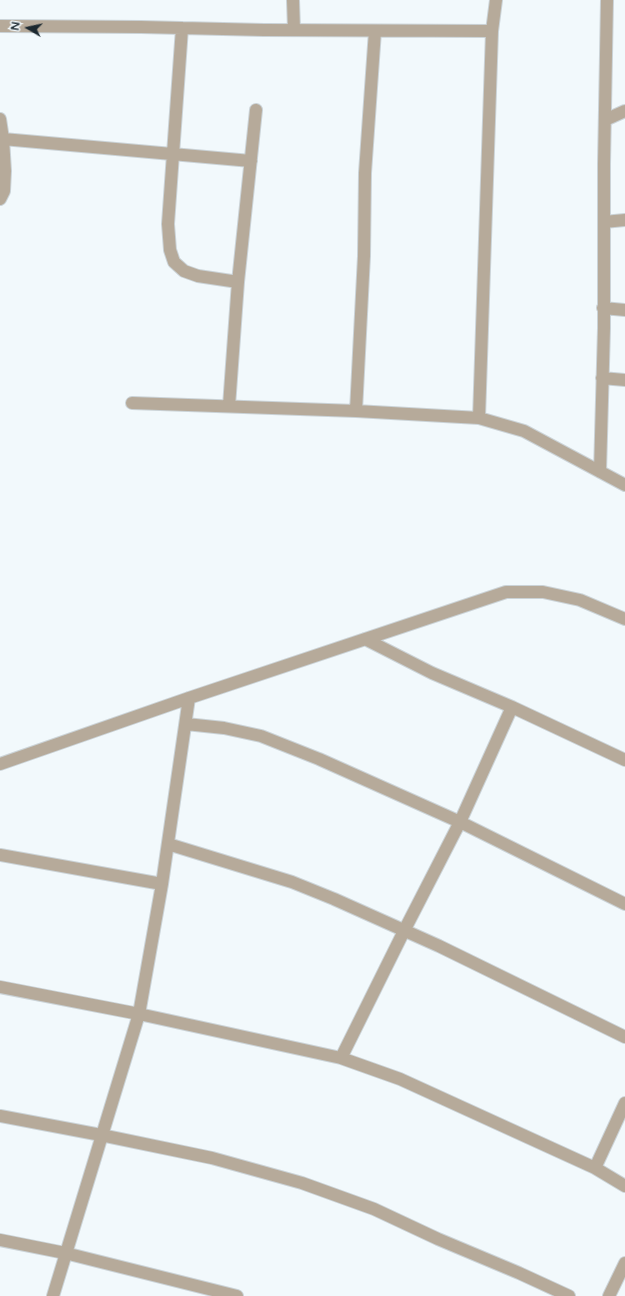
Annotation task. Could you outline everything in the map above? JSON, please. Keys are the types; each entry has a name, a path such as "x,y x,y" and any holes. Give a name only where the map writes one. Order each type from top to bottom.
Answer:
{"street":[{"path":"293,0 294,30"},
{"path":"479,418 492,31 496,0"},
{"path":"600,472 604,120 607,0"},
{"path":"0,26 492,31"},
{"path":"182,28 168,224 170,250 174,262 184,271 198,276 238,282"},
{"path":"356,410 364,256 365,173 375,31"},
{"path":"230,406 238,282 256,110"},
{"path":"604,120 625,111"},
{"path":"0,120 5,171 4,191 0,199"},
{"path":"3,139 250,161"},
{"path":"604,222 625,220"},
{"path":"603,308 625,310"},
{"path":"602,378 625,380"},
{"path":"132,403 356,410 479,418 524,431 625,485"},
{"path":"0,764 189,698 506,592 543,592 580,600 625,619"},
{"path":"365,639 432,673 512,707 625,760"},
{"path":"53,1296 139,1014 162,884 189,698"},
{"path":"341,1058 460,822 512,707"},
{"path":"186,724 224,728 261,736 319,759 460,822 625,904"},
{"path":"168,844 292,882 334,899 439,946 625,1037"},
{"path":"0,855 162,884"},
{"path":"0,987 139,1014 341,1058 400,1079 595,1168 625,1186"},
{"path":"595,1168 625,1103"},
{"path":"0,1116 212,1158 302,1183 374,1209 438,1239 569,1296"},
{"path":"0,1240 65,1253 237,1296"},
{"path":"609,1296 625,1263"}]}
